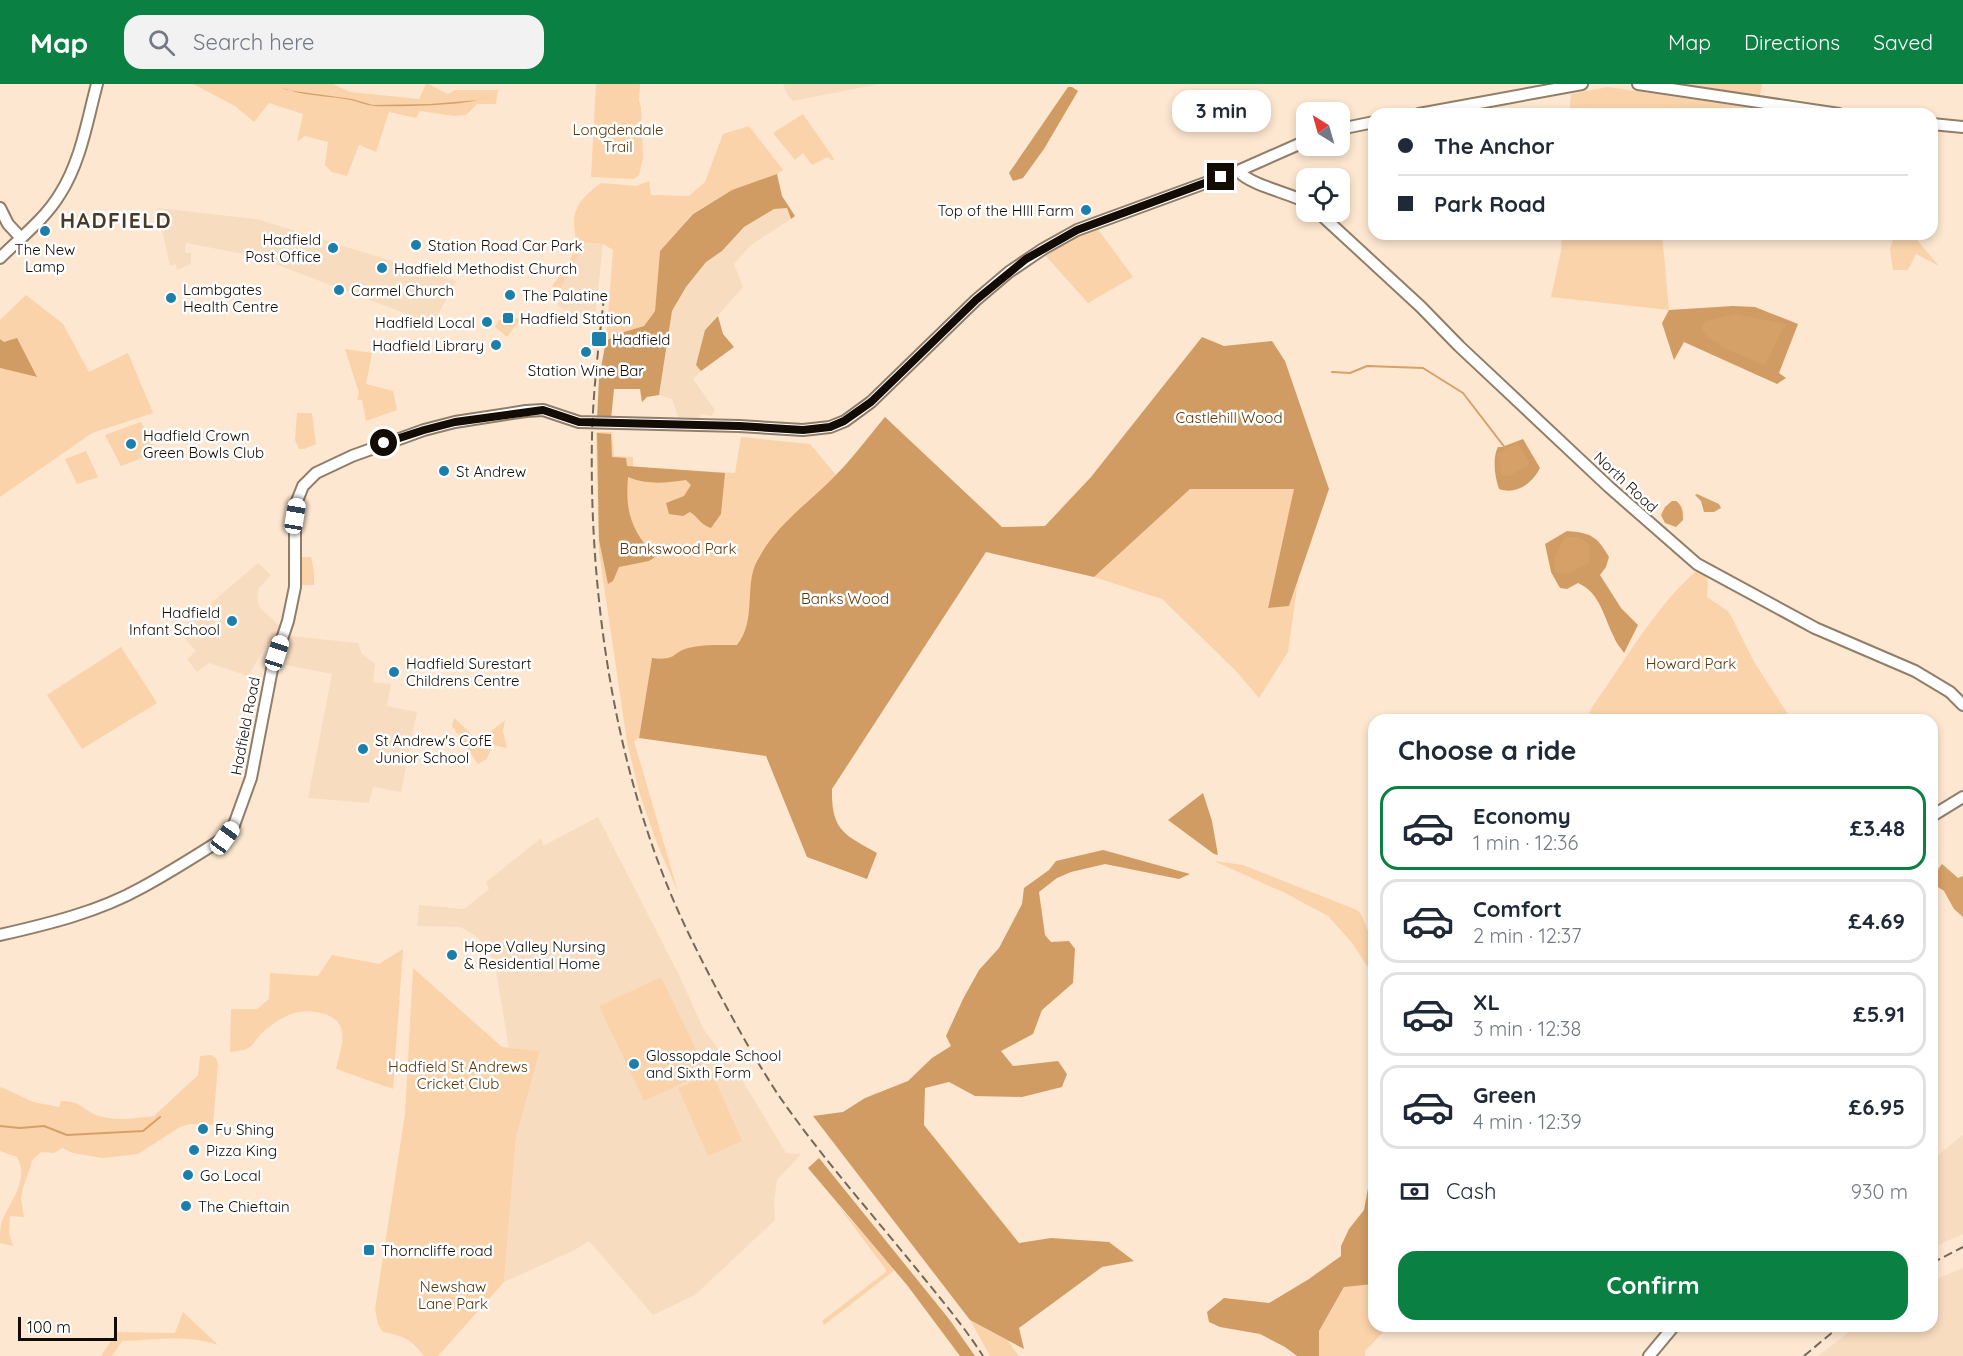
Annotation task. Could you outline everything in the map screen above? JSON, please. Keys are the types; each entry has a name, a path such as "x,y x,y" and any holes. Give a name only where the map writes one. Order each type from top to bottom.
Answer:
{"street":[{"path":"0,258 48,210 60,194 78,154 97,84"},
{"path":"1452,108 1582,84"},
{"path":"1638,84 1799,108"},
{"path":"1350,127 1368,123"},
{"path":"1938,125 1963,127"},
{"name":"Hadfield Road","path":"0,935 53,923 139,890 225,838 234,825 251,778 272,669 288,621 295,587 297,501 300,491 312,476 352,456 424,430 455,422 543,410 579,422 803,430 830,427 844,421 871,402 997,282 1026,259 1059,240 1100,221 1238,171 1296,145"},
{"path":"1238,171 1253,181 1296,198"},
{"path":"0,208 8,224 21,238"},
{"name":"North Road","path":"1329,222 1616,494 1696,564 1815,628 1915,671 1950,692 1963,705"},
{"path":"1938,812 1963,797"},
{"path":"1649,1356 1669,1332"}],"shaded area":[{"path":"783,84 879,84 793,101"},
{"path":"291,91 352,99 373,105 478,100 432,105 374,106 351,100"},
{"path":"157,208 257,219 456,281 433,324 254,256 186,243 185,253 191,253 191,264 177,270 176,264 170,266"},
{"path":"774,208 787,208 791,219 751,245 734,264 743,287 705,330 696,365 701,371 693,379 715,410 711,416 701,414 698,421 679,419 672,399 659,395 672,311 686,287 706,261 722,251 744,227"},
{"path":"585,243 603,244 595,318 575,316 557,305 562,299 558,293 562,282"},
{"path":"1735,314 1785,324 1765,365 1722,347 1701,330 1705,321"},
{"path":"1515,444 1519,446 1530,464 1509,476 1502,475 1498,454"},
{"path":"1695,495 1719,504 1721,508 1714,512 1704,512 1701,501"},
{"path":"1672,501 1678,503 1683,512 1683,520 1676,527 1665,523 1661,515"},
{"path":"1565,537 1579,537 1590,545 1589,563 1567,574 1555,572 1555,556"},
{"name":"Hadfield Infant School","path":"258,563 271,575 259,588 257,597 260,608 281,627 278,641 267,644 248,676 209,663 197,672 187,659 196,651 178,631"},
{"name":"St Andrew's CofE Junior School","path":"290,636 358,643 362,654 375,664 373,682 391,684 387,706 417,712 401,792 373,787 369,803 308,798 332,674 285,665"},
{"name":"Glossopdale School and Sixth Form","path":"598,817 679,975 704,1030 741,1078 786,1153 801,1154 777,1180 774,1202 775,1220 695,1295 653,1315 589,1241 575,1250 504,1282 516,1137 540,1052 509,1049 495,965 487,948 476,936 460,927 417,926 419,905 464,909 489,889 486,882 541,838 543,846"},
{"path":"1942,864 1958,878 1963,876 1963,917 1954,909 1944,891 1938,887 1938,869"},
{"path":"1963,1135 1963,1234 1938,1245 1938,1155"},
{"path":"1963,1268 1963,1356 1818,1356 1849,1332 1938,1332 1938,1278"}],"green space":[{"path":"193,84 333,84 350,92 419,99 426,84 448,94 455,90 498,90 496,104 477,104 466,115 454,116 420,111 416,118 389,112 376,152 359,145 347,176 332,172 325,165 328,142 305,136 297,142 303,114 269,103 254,122 235,106"},
{"name":"Longdendale Trail","path":"596,84 640,84 643,158 639,175 634,179 591,177"},
{"path":"1662,84 1762,84 1760,96"},
{"path":"1068,87 1078,91 1044,149 1023,178 1013,181 1009,173"},
{"path":"1608,87 1752,108 1570,108 1571,94"},
{"path":"803,114 834,159 832,161 828,157 812,165 803,153 795,160 773,133"},
{"path":"749,126 783,170 732,190 693,213 660,251 655,311 644,326 617,334 606,341 613,250 603,244 585,243 558,293 552,286 573,254 574,221 580,204 601,183 636,186 649,181 651,195 689,196 705,182 723,134"},
{"path":"777,174 782,196 795,216 791,219 787,208 774,209 744,227 722,251 706,262 686,287 672,311 659,395 647,397 642,402 640,389 614,389 611,419 597,419 599,378 606,341 617,334 644,326 655,311 660,251 693,214 732,190"},
{"path":"1097,228 1133,277 1088,303 1044,254"},
{"path":"1562,240 1663,240 1669,310 1551,297"},
{"path":"1893,240 1917,240 1939,266 1916,254 1908,270 1893,270 1890,249"},
{"path":"26,295 63,324 89,372 128,353 153,413 92,433 0,497 0,368 36,377 0,339 0,320"},
{"path":"1755,307 1798,324 1779,373 1786,378 1777,384 1684,342 1674,360 1662,323 1669,310"},
{"path":"718,316 723,334 734,347 701,371 696,365 705,330"},
{"path":"515,318 520,320 507,337 495,327 499,320"},
{"name":"Banks Wood","path":"1202,337 1224,346 1272,341 1285,361 1329,489 1289,606 1268,608 1294,489 1190,489 1094,577 986,552 832,789 832,803 837,823 848,836 877,853 867,879 807,857 766,756 639,738 652,658 670,657 694,647 737,645 747,625 753,570 764,549 782,526 841,470 885,417 1002,527 1045,526 1091,477"},
{"path":"17,338 37,377 0,368 0,339 4,342"},
{"path":"345,349 372,353 366,384 393,391 397,410 366,421 362,400 357,400 359,393"},
{"path":"297,413 312,413 316,444 304,449 299,449 295,440"},
{"name":"Hadfield Crown Green Bowls Club","path":"141,422 158,452 121,466 105,435"},
{"name":"Bankswood Park","path":"596,432 612,432 614,456 633,457 633,467 735,473 741,437 810,444 836,475 778,531 760,555 753,575 746,627 737,646 687,648 674,657 652,658 639,738 634,741 678,892 658,846 640,795 627,742 599,552"},
{"path":"597,433 611,434 612,457 626,458 627,466 725,473 721,514 711,528 690,512 683,516 669,514 666,503 684,496 691,485 686,480 649,482 628,477 628,501 632,521 655,557 649,561 619,567 613,581 608,584 599,540"},
{"path":"1523,439 1540,468 1533,479 1523,487 1511,490 1499,489 1495,468 1498,447"},
{"path":"86,451 98,477 77,484 65,459"},
{"path":"1190,488 1295,489 1268,607 1289,606 1298,581 1288,652 1259,698 1236,671 1162,599 1094,577"},
{"path":"1567,531 1582,533 1597,540 1609,557 1600,575 1621,608 1638,625 1624,653 1592,593 1578,583 1567,589 1560,588 1551,572 1545,544"},
{"path":"297,557 311,557 314,585 296,585"},
{"name":"Howard Park","path":"1702,566 1708,582 1707,597 1729,612 1754,662 1788,714 1589,714 1656,615"},
{"path":"121,647 157,703 82,749 47,695"},
{"path":"454,718 479,741 505,720 503,731 507,748 492,745 487,759 478,764 452,726"},
{"path":"1203,793 1212,821 1218,855 1168,820"},
{"path":"1103,850 1190,874 1179,879 1105,864 1071,872 1057,878 1039,892 1045,935 1051,942 1069,941 1075,949 1073,983 1042,1010 1033,1034 1001,1051 1013,1066 1058,1061 1067,1074 1062,1087 1022,1097 975,1096 949,1082 925,1088 924,1125 1019,1243 1051,1238 1109,1242 1134,1261 1102,1267 1019,1328 1024,1349 970,1320 813,1116 843,1112 865,1098 908,1081 932,1058 951,1046 946,1036 963,999 979,970 999,948 1022,904 1024,888 1049,870 1056,861"},
{"path":"1214,861 1243,865 1357,910 1368,931 1368,968 1353,944 1328,916 1285,893"},
{"path":"403,949 393,1089 336,1069 342,1044 341,1029 333,1018 324,1014 306,1011 282,1018 261,1034 250,1047 230,1052 231,1009 257,1009 269,999 270,973 318,976 332,955 379,964"},
{"path":"413,968 502,1047 540,1051 516,1137 504,1282 438,1356 424,1356 406,1339 383,1332 378,1324 375,1309 405,1114"},
{"path":"661,977 707,1072 644,1101 599,1006"},
{"path":"211,1055 216,1058 218,1064 213,1125 190,1124 180,1127 138,1154 102,1158 73,1153 62,1148 54,1153 41,1152 33,1159 23,1188 21,1198 24,1217 10,1216 9,1233 13,1246 0,1243 1,1224 17,1191 21,1175 17,1157 0,1151 1,1087 33,1102 59,1107 61,1101 73,1102 103,1117 125,1119 154,1116 198,1075 200,1056"},
{"path":"712,1073 742,1141 708,1156 678,1088"},
{"path":"819,1158 949,1319 975,1356 960,1356 907,1285 808,1168"},
{"path":"1368,1188 1368,1285 1344,1287 1319,1331 1319,1356 1297,1356 1260,1334 1220,1327 1209,1322 1207,1312 1224,1298 1269,1303 1341,1256 1341,1246 1349,1229 1364,1210"},
{"path":"837,1204 895,1270 824,1325 822,1321 887,1271"},
{"path":"1368,1284 1368,1332 1383,1332 1365,1351 1365,1356 1319,1356 1319,1331 1345,1286"},
{"path":"183,1312 218,1345 182,1339 122,1341 112,1356 101,1356 117,1332 175,1333"},
{"path":"970,1320 1007,1340 1019,1356 990,1356"}],"waterway":[{"path":"1332,372 1350,373 1367,366 1423,368 1463,393 1506,449"},
{"path":"0,1126 20,1128 44,1126 67,1135 143,1131 160,1117"}],"railway":[{"path":"604,297 592,437 595,558 610,680 622,740 656,857 704,965 777,1093 830,1163 954,1316 983,1356"},
{"path":"1938,1260 1963,1247"},
{"path":"1804,1356 1833,1332"}],"place":[{"name":"Top of the HIll Farm","path":"1086,210"},
{"name":"The New Lamp","path":"45,231"},
{"name":"Station Road Car Park","path":"416,245"},
{"name":"Hadfield Post Office","path":"333,248"},
{"name":"Hadfield Methodist Church","path":"382,268"},
{"name":"Carmel Church","path":"339,290"},
{"name":"The Palatine","path":"510,295"},
{"name":"Lambgates Health Centre","path":"171,298"},
{"name":"Hadfield Station","path":"508,318"},
{"name":"Hadfield Local","path":"487,322"},
{"name":"Hadfield","path":"599,339"},
{"name":"Hadfield Library","path":"496,345"},
{"name":"Station Wine Bar","path":"586,352"},
{"name":"Hadfield Crown Green Bowls Club","path":"131,444"},
{"name":"St Andrew","path":"444,471"},
{"name":"Hadfield Infant School","path":"232,621"},
{"name":"Hadfield Surestart Childrens Centre","path":"394,672"},
{"name":"St Andrew's CofE Junior School","path":"363,749"},
{"name":"Hope Valley Nursing & Residential Home","path":"452,955"},
{"name":"Glossopdale School and Sixth Form","path":"634,1064"},
{"name":"Fu Shing","path":"203,1129"},
{"name":"Pizza King","path":"194,1150"},
{"name":"Go Local","path":"188,1175"},
{"name":"The Chieftain","path":"186,1206"},
{"name":"Thorncliffe road","path":"369,1250"}],"district":[{"name":"HADFIELD","path":"116,220"}],"route":[{"path":"384,443 455,422 543,410 579,422 803,430 830,427 844,421 871,402 976,300 1026,259 1077,230 1221,177"}],"park label":[{"name":"Castlehill Wood","path":"1229,417"},
{"name":"Hadfield St Andrews Cricket Club","path":"458,1074"},
{"name":"Newshaw Lane Park","path":"453,1294"}]}
